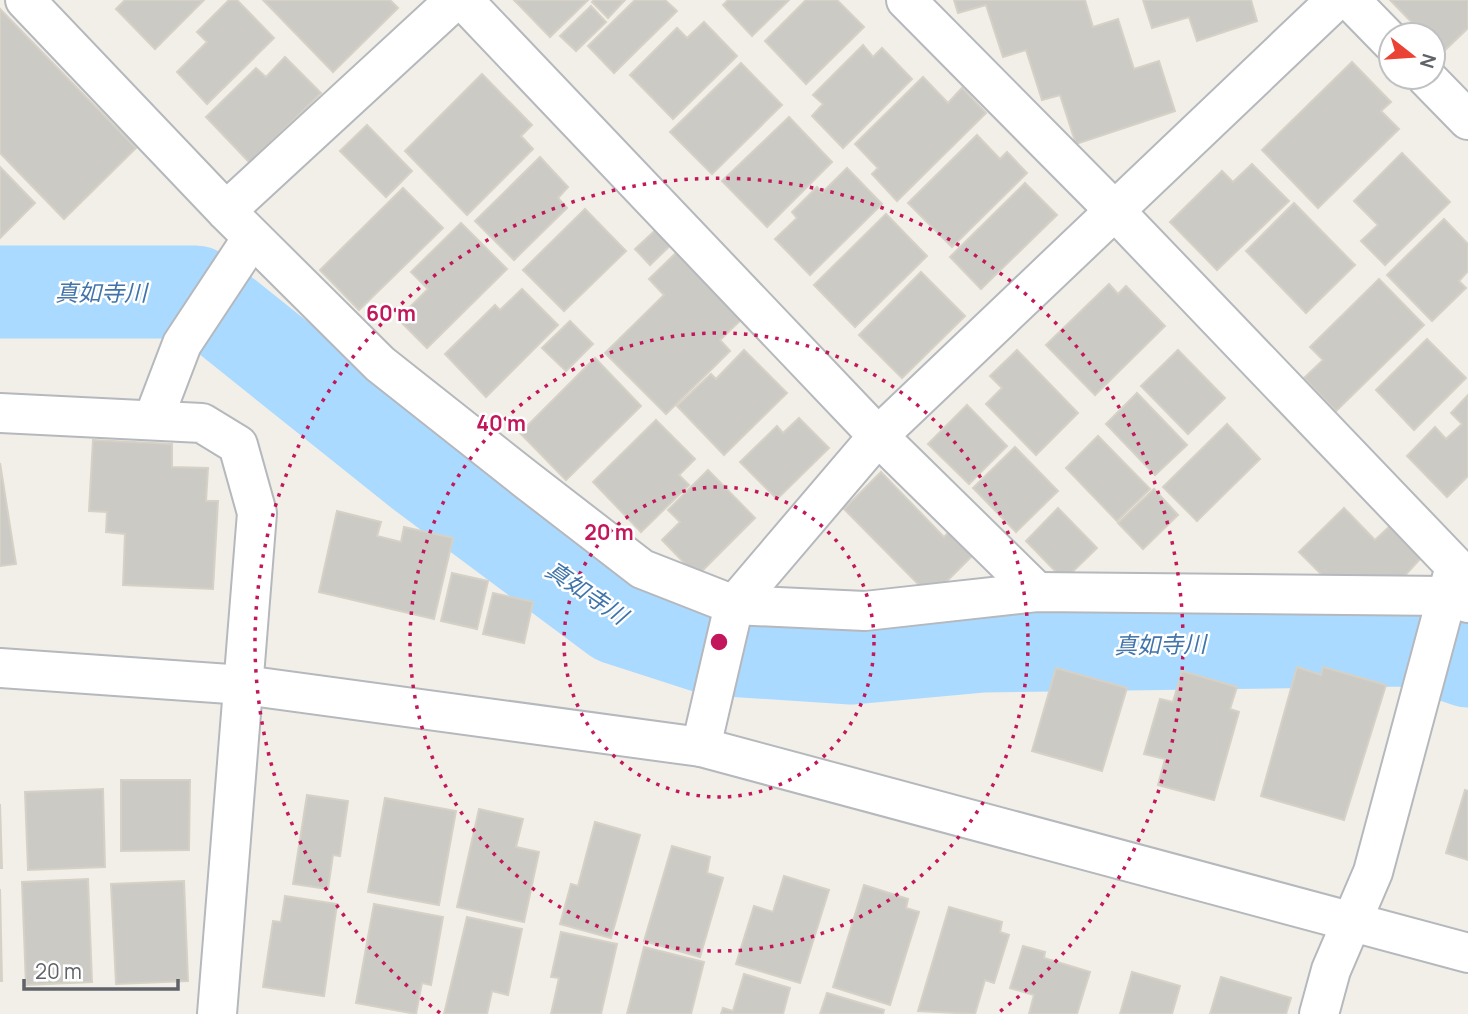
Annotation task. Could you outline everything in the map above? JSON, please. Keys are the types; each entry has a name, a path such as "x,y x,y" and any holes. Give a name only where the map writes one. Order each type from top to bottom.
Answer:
{"street":[{"path":"25,0 239,225 380,364 642,569 734,605 866,611 1037,592 1457,599"},
{"path":"153,420 182,344 239,225 455,0"},
{"path":"463,0 878,436 1037,592"},
{"path":"906,0 1115,211 1455,566 1457,599 1373,872 1331,970 1319,1014"},
{"path":"701,747 734,605 878,436 1336,0"},
{"path":"1350,0 1377,28"},
{"path":"1440,91 1468,120"},
{"path":"0,414 202,423 237,445 257,513 218,1014"},
{"path":"0,668 244,685 701,747 1468,953"}],"building":[{"path":"125,0 204,0 155,49 116,9"},
{"path":"229,0 237,0 274,38 207,104 177,72 207,42 197,32"},
{"path":"263,0 390,0 398,8 333,72"},
{"path":"514,0 588,0 550,37"},
{"path":"625,0 608,18 592,2"},
{"path":"635,0 665,0 677,11 614,73 588,46"},
{"path":"728,0 789,0 752,36 723,5"},
{"path":"806,0 837,0 864,27 806,84 765,41"},
{"path":"954,0 1085,0 1093,27 1118,19 1134,69 1159,61 1175,111 1076,144 1060,95 1042,100 1026,50 1003,57 986,5 958,13"},
{"path":"1143,0 1251,0 1257,21 1197,41 1189,17 1152,28"},
{"path":"1390,0 1468,0 1468,28 1447,48 1447,21 1410,21"},
{"path":"591,6 606,22 576,51 560,36"},
{"path":"0,9 136,148 64,219 0,153"},
{"path":"704,22 737,56 673,119 630,75 677,28 687,38"},
{"path":"863,45 873,57 882,48 912,79 843,148 812,116 823,104 813,95"},
{"path":"285,57 321,93 250,163 206,117 256,68 266,77"},
{"path":"1352,62 1377,88 1377,91 1391,102 1381,111 1399,129 1318,208 1262,150"},
{"path":"741,63 782,105 712,174 670,132"},
{"path":"482,74 532,125 521,136 533,149 467,215 405,151"},
{"path":"923,77 948,103 962,88 986,113 897,201 872,174 878,168 855,144"},
{"path":"789,117 832,162 767,227 722,181"},
{"path":"367,125 412,171 386,197 340,151"},
{"path":"977,135 1000,159 1007,152 1027,173 952,247 908,203"},
{"path":"1402,153 1450,202 1385,265 1361,241 1378,225 1354,201"},
{"path":"540,157 568,187 558,198 567,208 514,260 475,221"},
{"path":"1252,164 1289,201 1217,270 1170,222 1222,171 1233,182"},
{"path":"0,167 35,203 0,238"},
{"path":"847,168 882,204 810,275 775,239 797,218 792,212 817,187 822,193"},
{"path":"1025,183 1057,215 981,289 950,257"},
{"path":"403,188 443,228 359,310 320,270"},
{"path":"1294,203 1355,265 1306,313 1246,251"},
{"path":"585,209 626,251 564,311 523,270"},
{"path":"886,214 927,256 855,327 814,285"},
{"path":"1444,219 1468,244 1468,271 1459,281 1466,288 1432,321 1387,275"},
{"path":"461,223 507,269 427,348 398,319 428,289 411,272"},
{"path":"661,225 676,240 650,265 635,249"},
{"path":"681,248 746,315 720,340 730,351 666,414 605,353 664,295 649,279"},
{"path":"921,272 965,316 902,378 859,335"},
{"path":"1379,279 1424,325 1336,411 1304,378 1323,360 1310,347"},
{"path":"1109,284 1118,294 1126,286 1165,326 1095,395 1046,345"},
{"path":"522,289 558,325 486,397 445,354 495,305 500,310"},
{"path":"570,321 593,344 566,371 542,348"},
{"path":"1427,339 1466,378 1414,430 1376,390"},
{"path":"744,350 787,393 724,455 677,406 711,374 716,379"},
{"path":"1017,350 1078,413 1036,455 986,404 1002,388 990,376"},
{"path":"1178,350 1225,398 1188,434 1141,386"},
{"path":"595,358 641,406 566,480 520,433"},
{"path":"1137,393 1187,445 1155,475 1106,424"},
{"path":"1468,395 1468,476 1447,497 1407,456 1435,427 1446,439 1462,424 1451,413"},
{"path":"967,405 1007,446 969,484 928,444"},
{"path":"799,418 829,448 777,499 740,462 777,426 783,433"},
{"path":"656,420 695,459 679,475 689,485 641,532 593,482"},
{"path":"1227,424 1260,459 1197,521 1163,487"},
{"path":"1098,436 1150,489 1117,521 1066,468"},
{"path":"93,440 172,444 172,467 208,468 206,501 218,501 213,589 123,585 125,534 106,532 107,512 89,511"},
{"path":"1015,447 1058,491 1016,532 973,488"},
{"path":"0,463 16,564 0,566"},
{"path":"708,470 755,518 697,576 662,540 680,522 668,510"},
{"path":"881,472 944,537 954,527 977,551 931,597 844,509"},
{"path":"1154,489 1178,515 1143,549 1118,523"},
{"path":"1058,508 1097,548 1064,580 1026,541"},
{"path":"1344,508 1375,540 1390,526 1421,558 1398,583 1326,579 1299,552"},
{"path":"337,511 381,522 377,536 401,542 404,527 453,538 434,619 319,592"},
{"path":"452,573 488,581 477,629 441,621"},
{"path":"493,593 533,602 524,643 483,634"},
{"path":"1297,667 1321,675 1323,667 1386,685 1344,820 1261,796"},
{"path":"1056,668 1127,688 1102,771 1032,751"},
{"path":"1182,671 1237,687 1230,709 1239,712 1214,800 1158,785 1165,759 1144,754 1160,699 1173,702"},
{"path":"121,780 190,780 189,850 121,851"},
{"path":"103,789 105,867 28,870 25,792"},
{"path":"1465,790 1468,791 1468,860 1446,853"},
{"path":"307,795 348,801 340,856 333,855 328,889 293,884"},
{"path":"385,798 456,811 439,905 368,892"},
{"path":"0,804 2,868 0,868"},
{"path":"479,809 523,819 516,847 539,852 524,922 457,907"},
{"path":"595,822 640,835 611,938 560,924 571,884 578,886"},
{"path":"672,846 710,857 707,873 723,878 700,957 644,941"},
{"path":"784,876 829,890 800,983 736,964 754,906 773,912"},
{"path":"88,879 92,982 26,985 22,882"},
{"path":"184,881 188,981 116,984 111,884"},
{"path":"864,885 908,899 906,908 919,912 890,1005 833,987"},
{"path":"0,889 2,981 0,981"},
{"path":"285,896 337,904 324,996 263,987 273,921 281,922"},
{"path":"374,904 443,917 431,985 422,983 416,1014 356,1003"},
{"path":"949,907 1002,922 1000,932 1009,935 994,983 985,980 975,1014 918,1011"},
{"path":"467,917 522,929 508,995 492,991 487,1014 444,1014"},
{"path":"561,932 617,944 601,1014 551,1014 559,978 551,977"},
{"path":"1023,946 1045,952 1044,958 1090,972 1077,1014 1029,1014 1034,995 1010,988"},
{"path":"644,947 704,962 691,1014 627,1014"},
{"path":"1132,972 1180,986 1172,1014 1120,1014"},
{"path":"744,974 790,988 783,1014 721,1014 723,1008 733,1011"},
{"path":"1221,977 1291,998 1286,1014 1210,1014"},
{"path":"827,993 884,1010 883,1014 820,1014"}],"waterway":[{"name":"真如寺川","path":"0,292 196,292 421,472 617,618 713,649 852,658 983,646 1407,640 1468,661"}]}
